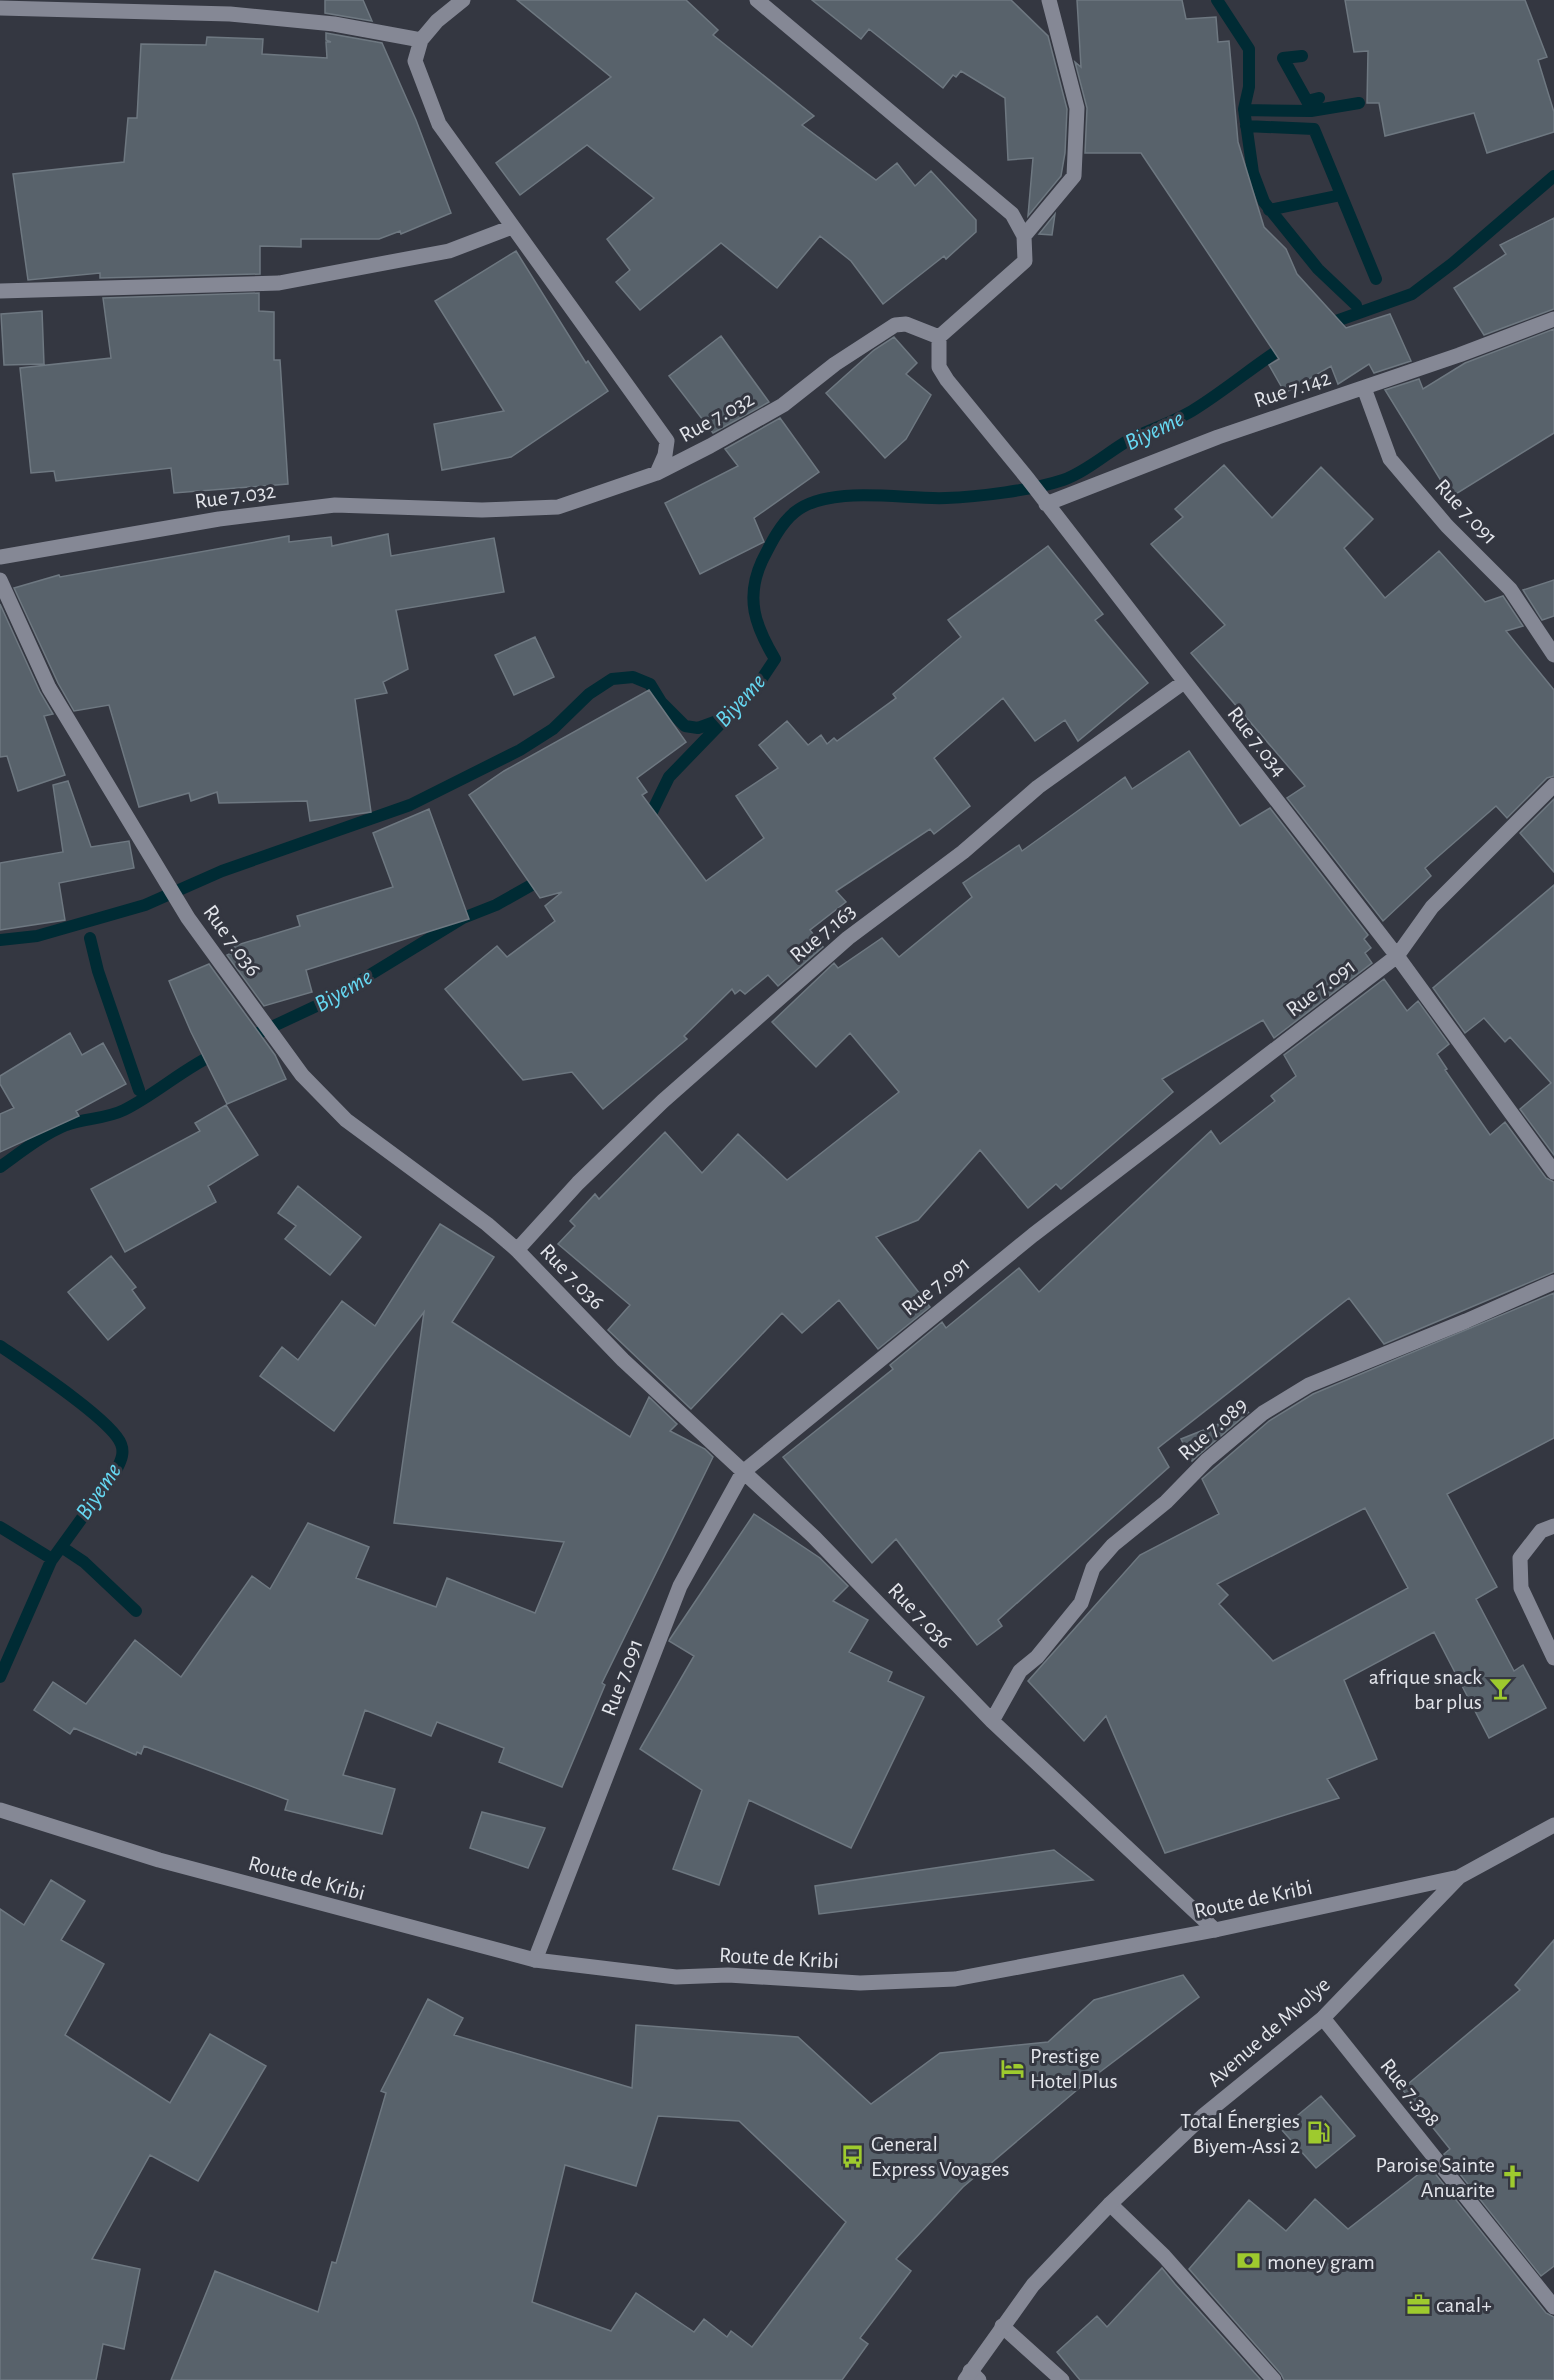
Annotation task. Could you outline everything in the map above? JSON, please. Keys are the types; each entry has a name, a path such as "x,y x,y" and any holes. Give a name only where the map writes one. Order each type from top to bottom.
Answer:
{"street":[{"path":"463,0 437,21 421,40 415,61 439,124 667,441 665,455 657,473"},
{"path":"758,0 1012,214 1024,236 1025,261 939,337"},
{"path":"1024,236 1074,176 1077,108 1049,0"},
{"path":"0,8 230,14 334,24 421,40"},
{"path":"0,291 279,283 449,251 512,227"},
{"name":"Rue 7.142","path":"1046,504 1218,437 1364,388 1389,376 1459,355 1554,319"},
{"name":"Rue 7.032","path":"0,557 219,519 335,505 482,510 558,507 657,473 783,405 835,364 896,325 906,324 939,337"},
{"name":"Rue 7.034","path":"939,337 939,367 946,380 1046,504 1397,956 1554,1172"},
{"name":"Rue 7.091","path":"1364,388 1390,459 1447,526 1510,589 1554,656"},
{"name":"Rue 7.036","path":"0,580 48,688 188,918 302,1075 346,1120 487,1224 517,1251 623,1360 814,1537 992,1721 1215,1930"},
{"name":"Rue 7.163","path":"517,1251 579,1183 663,1101 848,938 963,852 1038,787 1184,682"},
{"name":"Rue 7.091","path":"536,1960 680,1586 743,1472 1033,1235 1397,956 1432,907 1554,785"},
{"name":"Rue 7.089","path":"992,1721 1020,1671 1037,1657 1081,1603 1093,1568 1113,1545 1166,1502 1207,1460 1263,1413 1310,1385 1476,1317 1554,1282"},
{"path":"1554,1526 1541,1531 1520,1558 1521,1587 1554,1658"},
{"name":"Route de Kribi","path":"0,1810 159,1860 536,1960 676,1977 728,1975 860,1983 955,1979 1215,1930 1459,1877 1554,1825"},
{"name":"Avenue de Mvolye","path":"971,2377 1002,2326 1033,2285 1110,2204 1204,2115 1323,2018 1459,1877"},
{"name":"Rue 7.398","path":"1323,2018 1554,2307"},
{"path":"1110,2204 1164,2256 1274,2380"},
{"path":"1002,2326 1062,2380"}],"building":[{"path":"325,0 363,0 372,21 325,13"},
{"path":"517,0 686,0 718,30 713,35 814,116 802,125 876,180 897,163 915,186 931,171 976,220 976,232 946,259 944,256 883,304 851,261 820,236 777,288 721,243 640,310 616,282 630,270 607,239 654,198 587,145 520,195 496,163 611,77"},
{"path":"812,0 1011,0 1048,36 1067,109 1065,153 1061,176 1028,216 1033,158 1008,160 1005,98 961,71 956,77 953,75 943,88 869,29 861,39"},
{"path":"1077,0 1182,0 1186,19 1216,17 1218,42 1229,41 1238,142 1264,227 1286,249 1297,274 1346,328 1390,314 1411,361 1374,373 1369,364 1338,384 1331,366 1285,393 1269,365 1279,359 1141,153 1085,153 1087,108 1075,62 1081,67"},
{"path":"1345,0 1525,0 1547,57 1538,60 1554,112 1554,132 1487,153 1474,113 1385,136 1379,103 1367,103 1368,51 1354,52"},
{"path":"326,33 382,43 416,120 451,213 401,234 400,231 379,239 301,239 301,247 260,246 260,274 100,278 100,273 28,280 13,174 124,162 128,118 137,118 141,44 206,45 207,37 263,39 262,54 327,58 326,42 331,42 326,40"},
{"path":"1055,214 1052,235 1039,234"},
{"path":"1554,218 1554,309 1484,335 1454,288 1506,254 1500,245"},
{"path":"516,251 586,363 588,361 608,391 511,457 442,470 434,424 504,411 435,301"},
{"path":"259,293 259,311 274,312 274,360 280,360 288,484 174,493 171,468 56,481 54,471 31,473 20,368 111,358 103,298"},
{"path":"42,311 44,364 4,365 1,314"},
{"path":"1554,329 1554,433 1451,497 1385,390 1419,379 1423,389 1465,363"},
{"path":"721,336 769,402 713,433 669,376"},
{"path":"894,337 917,363 906,374 931,395 906,439 885,458 826,393 874,350"},
{"path":"780,418 819,472 754,518 764,542 700,574 665,503 738,466 725,449"},
{"path":"1224,465 1272,518 1321,467 1373,519 1344,548 1385,598 1439,551 1485,602 1503,596 1523,626 1506,631 1554,690 1554,776 1547,778 1507,818 1496,806 1425,868 1431,876 1383,921 1287,798 1305,786 1191,653 1225,625 1151,544 1183,517 1175,509"},
{"path":"388,534 391,556 494,538 504,592 396,610 408,669 383,682 387,693 355,699 371,812 310,821 307,801 219,803 217,792 191,801 189,793 139,807 109,705 74,711 58,683 14,588 59,575 60,577 289,536 289,542 331,537 332,546"},
{"path":"1048,546 1103,614 1095,620 1148,683 1078,741 1065,720 1035,741 1003,698 934,758 970,806 934,834 930,829 836,891 846,902 810,930 823,947 778,986 768,975 745,994 740,990 735,994 732,989 684,1036 687,1039 603,1109 572,1072 523,1080 445,989 497,946 507,957 555,921 545,906 562,892 540,898 469,795 504,771 649,690 686,742 637,778 647,792 642,795 706,881 764,838 736,796 778,768 759,745 787,721 808,745 821,735 827,744 834,738 837,741 896,698 893,694 961,637 948,620"},
{"path":"1554,580 1554,616 1542,620 1523,590"},
{"path":"0,604 40,692 53,714 44,716 65,775 18,791 7,756 0,757"},
{"path":"535,637 554,677 514,695 495,655"},
{"path":"1189,751 1240,826 1270,808 1368,935 1364,939 1371,948 1365,953 1372,963 1274,1038 1263,1020 1162,1079 1173,1092 1061,1189 1056,1184 1028,1208 980,1150 918,1220 876,1237 930,1307 878,1349 839,1300 802,1333 782,1313 691,1409 608,1330 630,1305 558,1244 575,1226 570,1221 595,1194 599,1199 665,1132 702,1173 738,1134 787,1180 899,1092 850,1033 816,1067 772,1022 834,963 838,968 882,938 899,957 972,897 963,883 1019,845 1022,851 1125,777 1132,789"},
{"path":"68,781 91,847 129,841 134,868 59,883 65,920 0,930 0,863 63,852 53,785"},
{"path":"1554,799 1554,872 1520,833"},
{"path":"429,809 469,919 306,970 312,992 264,1006 227,955 236,951 234,946 300,926 297,916 393,887 373,833"},
{"path":"1554,885 1554,1155 1520,1109 1551,1083 1510,1037 1505,1042 1484,1018 1465,1033 1433,988"},
{"path":"209,964 275,1055 286,1079 227,1104 191,1032 169,981"},
{"path":"1384,979 1407,1011 1418,1001 1449,1044 1437,1054 1447,1069 1445,1070 1490,1135 1505,1122 1546,1178 1554,1182 1554,1272 1384,1344 1349,1298 1158,1448 1169,1467 998,1620 1002,1626 977,1645 896,1539 872,1563 783,1457 893,1369 890,1365 942,1322 946,1328 1019,1268 1039,1292 1211,1131 1220,1144 1275,1101 1271,1096 1296,1076 1284,1055"},
{"path":"70,1033 82,1055 103,1043 126,1084 76,1111 79,1116 0,1152 0,1114 14,1108 0,1084 0,1076"},
{"path":"226,1105 258,1155 208,1186 216,1202 125,1252 91,1189 200,1131 195,1123"},
{"path":"298,1186 361,1237 330,1275 285,1239 296,1226 278,1213"},
{"path":"440,1224 494,1257 452,1322 630,1437 649,1397 677,1424 670,1431 705,1449 713,1457 602,1683 605,1685 562,1787 499,1762 504,1748 437,1722 431,1736 365,1710 343,1775 395,1789 382,1834 285,1810 288,1800 144,1746 141,1754 137,1752 136,1755 74,1728 70,1734 34,1710 53,1682 86,1704 135,1640 181,1677 252,1576 270,1589 308,1523 369,1547 356,1578 436,1607 447,1578 535,1613 564,1542 394,1523 424,1312 334,1431 260,1376 282,1347 298,1360 342,1301 375,1326"},
{"path":"111,1256 136,1287 132,1290 145,1308 108,1340 68,1292"},
{"path":"1554,1293 1554,1438 1447,1494 1497,1587 1476,1599 1514,1671 1523,1665 1546,1708 1489,1738 1434,1632 1344,1680 1377,1759 1327,1779 1339,1798 1165,1853 1106,1716 1084,1741 1028,1681 1140,1555 1219,1514 1202,1479 1269,1421 1313,1394","holes":["1365,1508 1408,1588 1273,1661 1219,1604 1228,1595 1217,1584"]},
{"path":"1249,1412 1201,1453 1192,1461 1181,1439"},
{"path":"754,1514 820,1558 848,1586 833,1601 868,1620 849,1652 892,1672 888,1681 924,1697 851,1848 749,1800 719,1885 673,1869 702,1790 640,1749 694,1656 669,1641"},
{"path":"482,1812 545,1828 528,1868 470,1848"},
{"path":"1054,1850 1093,1880 819,1914 815,1886"},
{"path":"51,1880 85,1901 61,1940 104,1964 65,2035 170,2103 210,2034 266,2066 198,2181 150,2155 92,2259 140,2269 124,2349 103,2344 96,2380 0,2380 0,1909 24,1925"},
{"name":"Paroise Sainte Anuarite","path":"1554,1940 1554,2266 1541,2276 1444,2154 1450,2149 1402,2089 1520,1990 1515,1985"},
{"path":"1183,1975 1199,1997 1084,2084 963,2187 896,2259 911,2271 860,2338 868,2344 842,2380 171,2380 215,2271 318,2312 332,2262 336,2263 386,2093 381,2091 428,1999 463,2018 454,2035 632,2088 636,2025 798,2037 871,2104 940,2053 1048,2042 1094,2000","holes":["658,2116 739,2121 846,2222 752,2347 731,2331 727,2337 704,2319 694,2332 636,2293 611,2331 532,2302 565,2165 636,2186"]},
{"name":"Total Énergies Biyem-Assi 2","path":"1321,2096 1355,2136 1316,2168 1281,2129"},
{"path":"1429,2166 1546,2313 1554,2317 1554,2380 1284,2380 1189,2269 1249,2200 1286,2231 1315,2199 1348,2229"},
{"path":"1162,2268 1261,2380 1080,2380 1057,2352 1097,2316 1107,2327"}],"waterway":[{"path":"1217,0 1249,49 1249,87 1244,109 1253,173 1264,202 1318,269 1356,305"},
{"path":"1302,56 1283,58 1307,101 1319,98"},
{"path":"1244,110 1311,111 1359,103"},
{"path":"1246,126 1314,129 1376,279"},
{"name":"Biyeme","path":"1325,325 1412,294 1453,263 1554,176"},
{"path":"1269,210 1341,195"},
{"name":"Biyeme","path":"646,824 669,777 757,686 775,659 758,623 753,600 754,587 762,561 772,542 785,522 795,512 810,503 827,498 868,495 929,498 989,495 1063,480 1088,467 1129,440 1195,409 1288,344"},
{"path":"0,940 37,936 145,905 222,871 410,805 520,750 553,729 589,694 612,679 633,677 650,684 661,702 685,726 698,728 720,720"},
{"name":"Biyeme","path":"246,1039 327,1001 463,918 496,905 544,878"},
{"path":"90,938 98,971 139,1090"},
{"name":"Biyeme","path":"0,1167 57,1129 124,1110 219,1052"},
{"name":"Biyeme","path":"0,1346 47,1378 102,1421 121,1444 122,1451 122,1458 116,1471 51,1561 0,1677"},
{"path":"0,1527 52,1559"},
{"path":"66,1550 84,1562 136,1611"}],"place":[{"name":"afrique snack bar plus","path":"1500,1689"},
{"name":"Prestige Hotel Plus","path":"1012,2068"},
{"name":"Total Énergies Biyem-Assi 2","path":"1318,2133"},
{"name":"General Express Voyages","path":"853,2156"},
{"name":"Paroise Sainte Anuarite","path":"1513,2177"},
{"name":"money gram","path":"1249,2261"},
{"name":"canal+","path":"1418,2304"}]}
